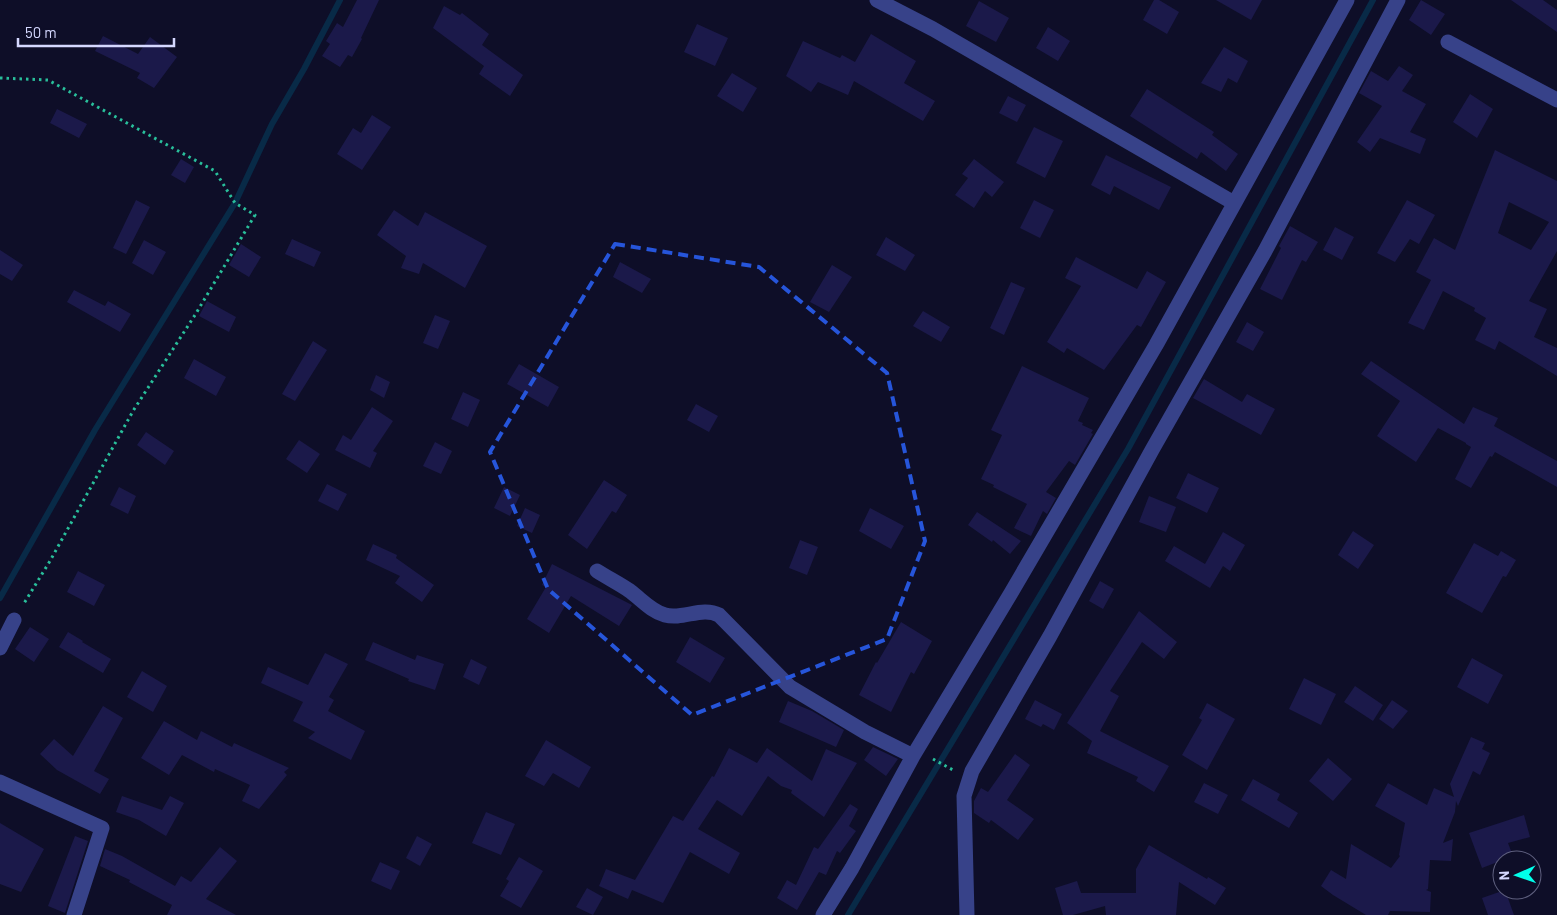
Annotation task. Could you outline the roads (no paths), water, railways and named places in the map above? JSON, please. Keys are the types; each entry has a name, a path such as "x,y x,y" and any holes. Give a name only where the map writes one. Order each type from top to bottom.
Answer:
{"street":[{"path":"877,0 933,29 1234,203"},
{"path":"823,915 852,868 913,756 1156,345 1347,0"},
{"path":"967,915 964,796 972,771 1050,636 1264,251 1398,0"},
{"path":"1448,42 1557,100"},
{"path":"597,571 630,591 652,609 665,615 673,616 711,612 719,615 790,687 865,732 913,756"},
{"path":"0,648 14,620"},
{"path":"0,782 102,828 74,915"}],"waterway":[{"path":"0,598 95,430 235,203 272,124 304,69 340,0"},
{"path":"848,915 1128,449 1373,0"}]}
